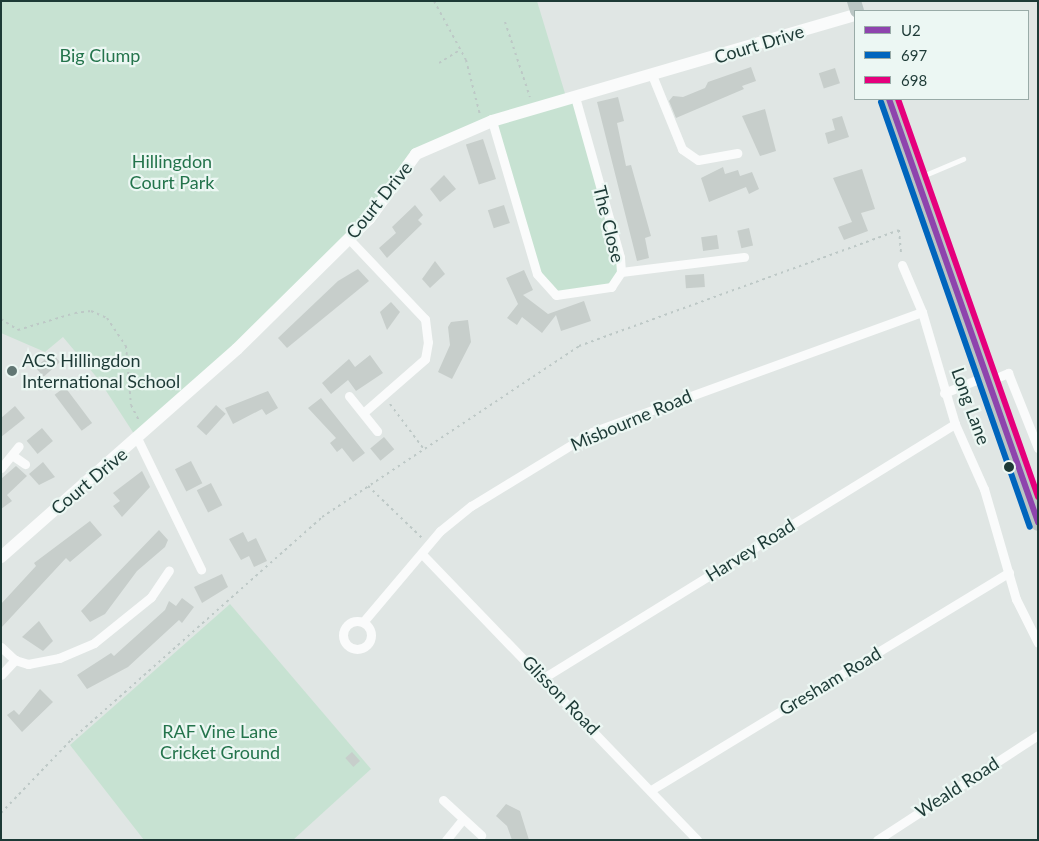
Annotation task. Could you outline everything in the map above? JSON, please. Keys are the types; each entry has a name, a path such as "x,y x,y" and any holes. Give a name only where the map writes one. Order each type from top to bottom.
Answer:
{"main road":[{"name":"Long Lane","path":"889,100 1038,524"}],"street":[{"name":"Court Drive","path":"1,557 143,436 349,240 416,154 487,122 854,15"},
{"path":"652,75 682,149 698,160 737,153"},
{"name":"The Close","path":"487,122 537,274 556,296 611,288 621,272 576,97"},
{"path":"349,240 425,319 428,342 425,359 363,413"},
{"path":"621,272 744,257"},
{"name":"Long Lane","path":"902,265 922,312 954,424 984,489 1009,572 1038,643"},
{"name":"Misbourne Road","path":"363,622 430,544 471,506 592,432 922,312"},
{"name":"Long Lane","path":"988,378 1008,373 1038,448"},
{"path":"944,393 988,378"},
{"path":"349,396 376,431"},
{"name":"Harvey Road","path":"545,677 954,424"},
{"path":"143,436 201,569"},
{"path":"1,468 19,446"},
{"path":"12,455 25,464"},
{"name":"Glisson Road","path":"422,554 545,677 697,840"},
{"path":"1,647 15,660 28,664 59,658 94,643 151,597 169,570"},
{"name":"Gresham Road","path":"651,790 1009,572"},
{"path":"1,675 15,660"},
{"name":"Weald Road","path":"877,840 1038,735"},
{"path":"443,800 481,835"},
{"path":"446,840 463,819"}],"lane":[{"path":"917,178 963,159"}],"path":[{"path":"434,1 460,50 487,122"},
{"path":"505,22 534,109"},
{"path":"439,62 460,50"},
{"path":"1,813 71,740 322,517 579,346 899,230 902,265"},
{"path":"1,319 18,330 75,313 91,311 107,318 126,346 131,405 143,436"},
{"path":"384,394 423,448"},
{"path":"368,486 430,544"}],"green space":[{"name":"Hillingdon Court Park","path":"1,1 537,1 567,100 575,97 621,272 611,287 556,295 537,274 492,121 430,145 382,201 138,440 99,380 63,337 45,352 1,333"},
{"name":"RAF Vine Lane Cricket Ground","path":"230,604 371,769 293,840 144,840 70,745"}],"building":[{"path":"751,67 756,81 742,86 744,89 676,118 669,101 673,96 683,97 705,88 708,82"},
{"path":"835,68 840,83 824,88 819,73"},
{"path":"618,97 624,121 617,123 626,166 631,165 651,236 645,238 649,258 637,261 597,102"},
{"path":"765,109 776,151 760,156 742,116"},
{"path":"842,116 849,137 828,144 825,133 835,130 832,119"},
{"path":"483,139 496,179 479,185 466,145"},
{"path":"723,167 725,174 738,170 740,176 752,172 759,189 749,194 746,187 709,202 701,178"},
{"path":"862,169 875,209 861,213 868,231 844,240 838,227 852,222 833,178"},
{"path":"444,175 456,189 440,202 430,189"},
{"path":"415,205 423,215 418,220 422,224 387,258 379,248 396,233 392,227"},
{"path":"504,205 510,223 494,228 488,210"},
{"path":"749,228 753,246 741,248 737,231"},
{"path":"717,235 719,249 703,251 701,237"},
{"path":"435,261 445,274 430,288 422,279"},
{"path":"358,269 369,281 287,348 278,338 338,281"},
{"path":"524,270 533,290 523,295 548,314 584,301 591,321 561,331 556,315 542,333 522,317 517,325 507,318 518,304 506,278"},
{"path":"704,274 705,287 686,288 685,275"},
{"path":"391,302 400,312 387,330 380,312"},
{"path":"468,320 471,342 452,379 438,372 450,345 448,327 451,322"},
{"path":"52,353 60,362 44,377 36,368"},
{"path":"370,355 383,373 356,391 348,380 331,394 322,383 349,359 355,367"},
{"path":"65,387 92,423 82,431 55,395"},
{"path":"268,391 278,408 266,415 262,409 233,424 225,408"},
{"path":"321,398 365,453 353,462 342,448 337,452 330,443 336,438 308,408"},
{"path":"216,405 226,414 206,435 197,427"},
{"path":"15,406 25,418 1,437 1,418"},
{"path":"42,428 53,441 38,454 27,441"},
{"path":"384,437 394,449 380,461 370,449"},
{"path":"191,461 202,483 186,491 175,469"},
{"path":"43,462 55,477 39,485 29,474"},
{"path":"16,466 27,476 7,495 12,501 1,509 1,479"},
{"path":"142,471 150,487 122,517 113,506 120,501 113,493"},
{"path":"211,483 222,505 208,513 197,490"},
{"path":"90,521 102,535 70,562 66,558 1,628 1,604 36,566 34,563"},
{"path":"159,530 168,540 165,547 137,571 105,614 90,622 81,611"},
{"path":"243,532 248,542 256,538 267,561 254,567 249,556 241,560 229,539"},
{"path":"222,574 228,587 202,603 194,587"},
{"path":"182,598 194,607 182,623 179,620 128,667 87,689 77,675 111,653 114,656 165,610 169,601 176,606"},
{"path":"39,621 53,641 43,651 22,637"},
{"path":"40,689 53,702 22,732 7,715 14,710 19,715"},
{"path":"352,752 360,761 353,767 345,758"},
{"path":"506,804 520,811 529,840 512,840 507,826 496,816"}],"transit line":[{"name":"U2","path":"889,100 1038,523"},
{"name":"698","path":"898,100 1038,497"},
{"name":"697","path":"881,102 1030,527"}],"place":[{"name":"ACS Hillingdon International School","path":"12,371"}],"park label":[{"name":"Big Clump","path":"100,55"}]}
